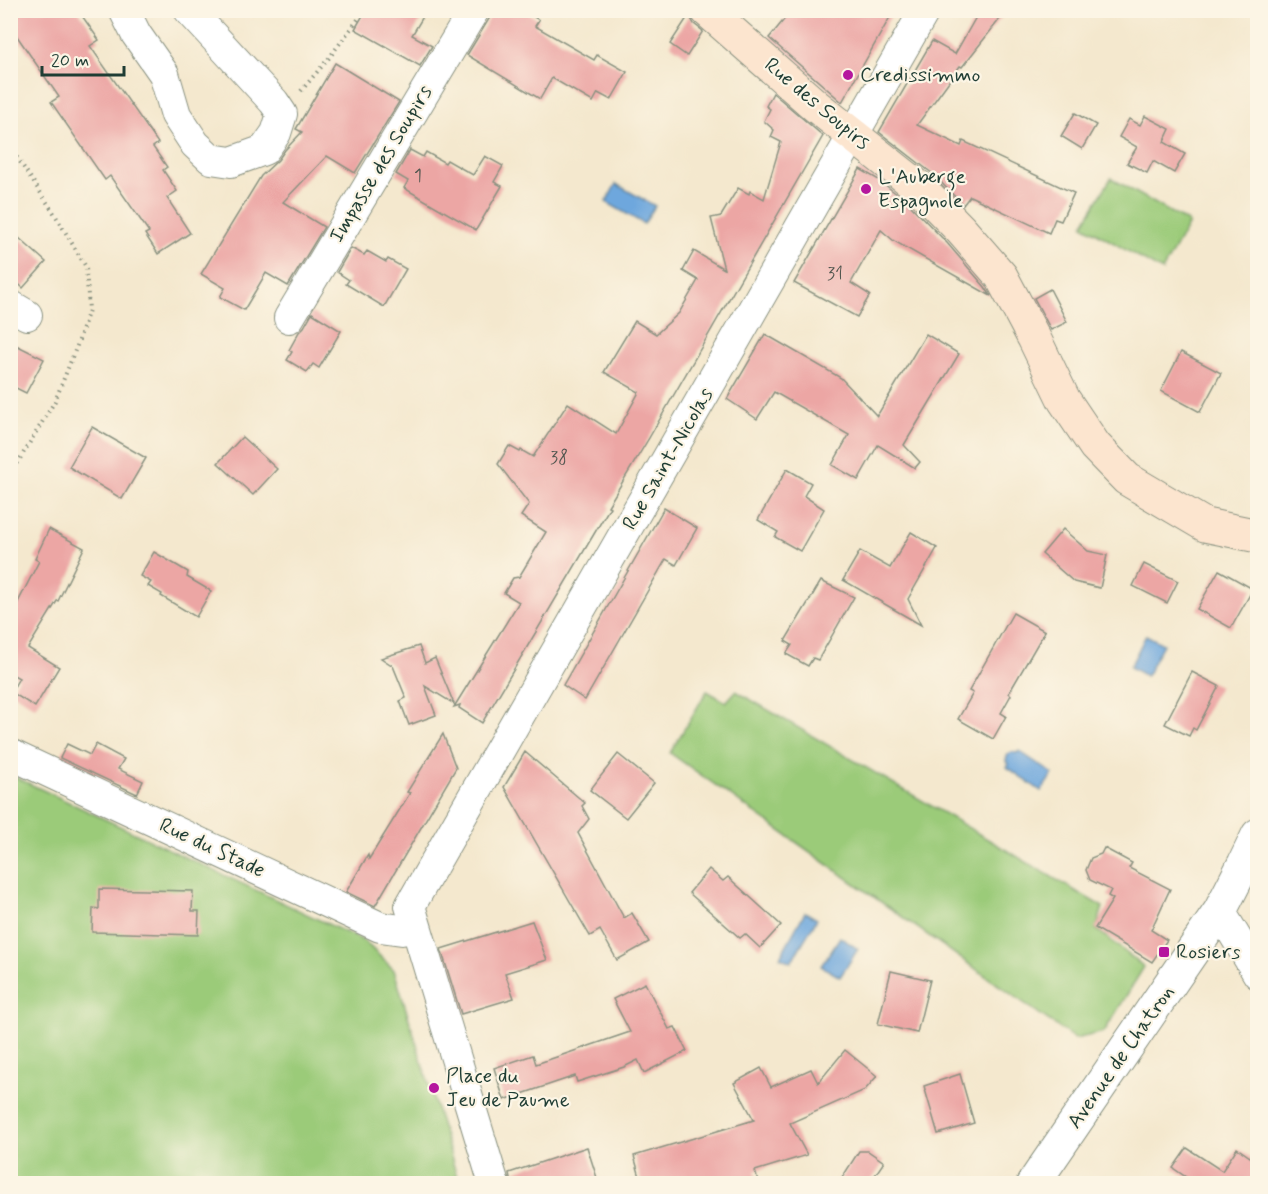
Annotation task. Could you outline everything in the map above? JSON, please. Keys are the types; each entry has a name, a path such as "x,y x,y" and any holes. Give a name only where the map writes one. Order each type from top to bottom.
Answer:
{"main road":[{"name":"Rue des Soupirs","path":"707,10 816,106 921,189 961,230 1001,276 1064,400 1095,446 1127,479 1205,525 1257,536"}],"street":[{"path":"124,10 136,34 165,74 176,115 195,144 211,159 231,162 264,150 276,133 282,114 274,102 189,10"},
{"name":"Impasse des Soupirs","path":"289,318 474,10"},
{"name":"Rue Saint-Nicolas","path":"413,916 925,10"},
{"name":"Rue du Stade","path":"10,754 380,927 402,930 413,916"},
{"name":"Avenue de Chatron","path":"1034,1184 1220,911 1257,834"},
{"path":"1220,911 1257,974"},
{"path":"413,916 494,1184"}],"path":[{"path":"282,114 329,58 365,10"}],"green space":[{"path":"1111,178 1189,223 1162,271 1083,225"},
{"path":"707,691 726,702 736,691 1103,907 1096,929 1144,967 1104,1032 1075,1039 670,753"},
{"path":"11,775 364,941 394,970 459,1183 11,1184"}],"water":[{"path":"616,184 655,206 644,224 606,202"},
{"path":"1146,635 1163,644 1146,676 1130,667"},
{"path":"1019,751 1053,774 1041,791 1007,767 1008,754"},
{"path":"805,912 817,919 791,962 780,957"},
{"path":"840,937 858,949 840,977 821,966"}],"building":[{"path":"10,10 78,10 99,40 90,46 158,143 153,147 167,167 163,170 177,191 167,198 190,233 158,254 145,234 149,232 110,176 105,180 51,102 59,97 10,26"},
{"path":"366,10 427,10 412,35 432,46 420,66 355,29"},
{"path":"491,10 523,10 539,20 535,26 594,60 597,55 627,72 611,100 598,93 593,102 552,78 540,99 467,55 489,19"},
{"path":"792,10 894,10 842,102 769,38"},
{"path":"980,10 1007,10 962,67 960,66 917,125 961,146 963,141 1074,193 1061,221 1055,219 1049,233 970,196 963,205 933,174 879,132 932,41 955,54"},
{"path":"689,15 694,24 703,31 687,56 670,44"},
{"path":"335,63 399,102 355,173 327,156 283,202 324,227 288,286 266,273 244,310 220,297 225,288 201,274 261,176 302,132 296,129"},
{"path":"773,93 823,136 608,506 610,507 482,723 459,708 460,705 454,707 519,602 504,593 513,578 519,577 546,532 521,516 529,504 498,464 509,446 533,457 568,403 616,434 639,392 604,372 635,321 656,334 679,313 698,280 683,271 694,251 724,269 711,218 721,216 738,188 749,194 750,191 764,199 781,142 771,137 774,130 764,121 770,109 766,106"},
{"path":"1075,113 1096,125 1082,149 1061,136"},
{"path":"1145,116 1170,129 1164,142 1185,154 1174,173 1153,161 1147,173 1127,163 1137,147 1119,137 1129,119 1140,125"},
{"path":"410,150 423,157 426,152 445,163 447,160 473,175 485,156 503,166 494,182 502,186 476,230 404,188 408,181 396,174"},
{"path":"860,169 879,180 908,203 947,243 991,296 894,241 881,230 851,283 870,295 857,317 794,283"},
{"path":"10,230 46,262 23,288 10,276"},
{"path":"351,248 364,255 367,251 386,262 388,259 406,269 384,307 346,284 349,280 337,272"},
{"path":"1050,289 1067,322 1051,330 1034,298"},
{"path":"312,313 341,331 319,368 313,364 307,372 287,360 292,352 289,350"},
{"path":"765,334 841,378 877,416 926,334 959,354 904,445 920,462 915,468 878,445 858,480 832,465 849,435 774,392 757,419 727,399"},
{"path":"10,342 44,359 26,393 10,385"},
{"path":"1181,352 1221,373 1200,412 1161,391"},
{"path":"92,427 146,458 122,499 69,467"},
{"path":"242,437 277,469 253,495 218,463"},
{"path":"787,469 811,483 804,496 824,509 800,551 775,537 778,532 758,520"},
{"path":"664,508 697,528 676,565 666,559 585,700 563,685"},
{"path":"49,529 84,548 58,601 28,648 59,667 35,707 11,692 19,678 12,674 10,677 10,618 39,561 35,559"},
{"path":"1063,529 1088,551 1107,555 1100,588 1074,582 1042,554"},
{"path":"911,532 937,548 908,599 921,625 843,580 860,551 890,568"},
{"path":"154,552 188,572 187,577 211,591 196,617 161,596 162,594 148,586 151,582 140,576"},
{"path":"1144,564 1178,581 1167,603 1133,586"},
{"path":"1219,570 1253,589 1231,628 1197,609"},
{"path":"821,581 854,597 818,660 813,658 808,666 786,654 792,645 785,641"},
{"path":"1013,613 1045,631 1009,693 1011,695 1001,713 1006,716 993,739 958,719 973,693 969,691"},
{"path":"419,646 425,663 435,658 454,704 425,686 436,715 409,725 400,701 406,698 393,666 381,658"},
{"path":"1192,672 1219,686 1196,730 1193,728 1189,736 1165,724"},
{"path":"443,734 456,768 375,906 346,892 410,793 407,792"},
{"path":"67,744 90,755 96,744 124,759 118,769 143,781 137,794 60,758"},
{"path":"525,752 585,803 582,806 589,819 578,833 624,918 632,913 649,942 617,960 600,930 590,936 504,787"},
{"path":"618,754 654,783 626,818 590,790"},
{"path":"1104,848 1132,863 1129,868 1170,889 1151,930 1167,940 1152,962 1095,928 1113,899 1108,896 1111,890 1090,880 1086,870 1091,858 1101,854"},
{"path":"709,869 723,881 728,877 781,925 760,948 745,934 740,938 689,893"},
{"path":"99,889 193,891 192,911 199,911 198,935 92,932 93,908 99,909"},
{"path":"532,921 547,960 505,973 514,998 461,1014 441,949"},
{"path":"891,971 930,980 917,1033 878,1024"},
{"path":"645,983 669,1029 675,1027 687,1051 644,1073 638,1060 624,1067 577,1082 575,1076 504,1100 494,1068 533,1055 536,1064 630,1032 613,999"},
{"path":"845,1050 877,1076 865,1090 790,1123 807,1155 755,1171 759,1184 642,1184 634,1156 754,1120 734,1083 761,1068 771,1087 811,1069 818,1083"},
{"path":"960,1074 974,1123 938,1134 924,1086"},
{"path":"587,1147 599,1184 511,1184 509,1173"},
{"path":"1187,1148 1222,1171 1237,1148 1257,1162 1257,1171 1249,1184 1196,1184 1173,1168"},
{"path":"859,1151 868,1151 884,1162 869,1184 838,1184"}],"place":[{"name":"Credissimmo","path":"848,75"},
{"name":"L'Auberge Espagnole","path":"866,189"},
{"name":"Rosiers","path":"1164,952"},
{"name":"Place du Jeu de Paume","path":"434,1088"}]}
